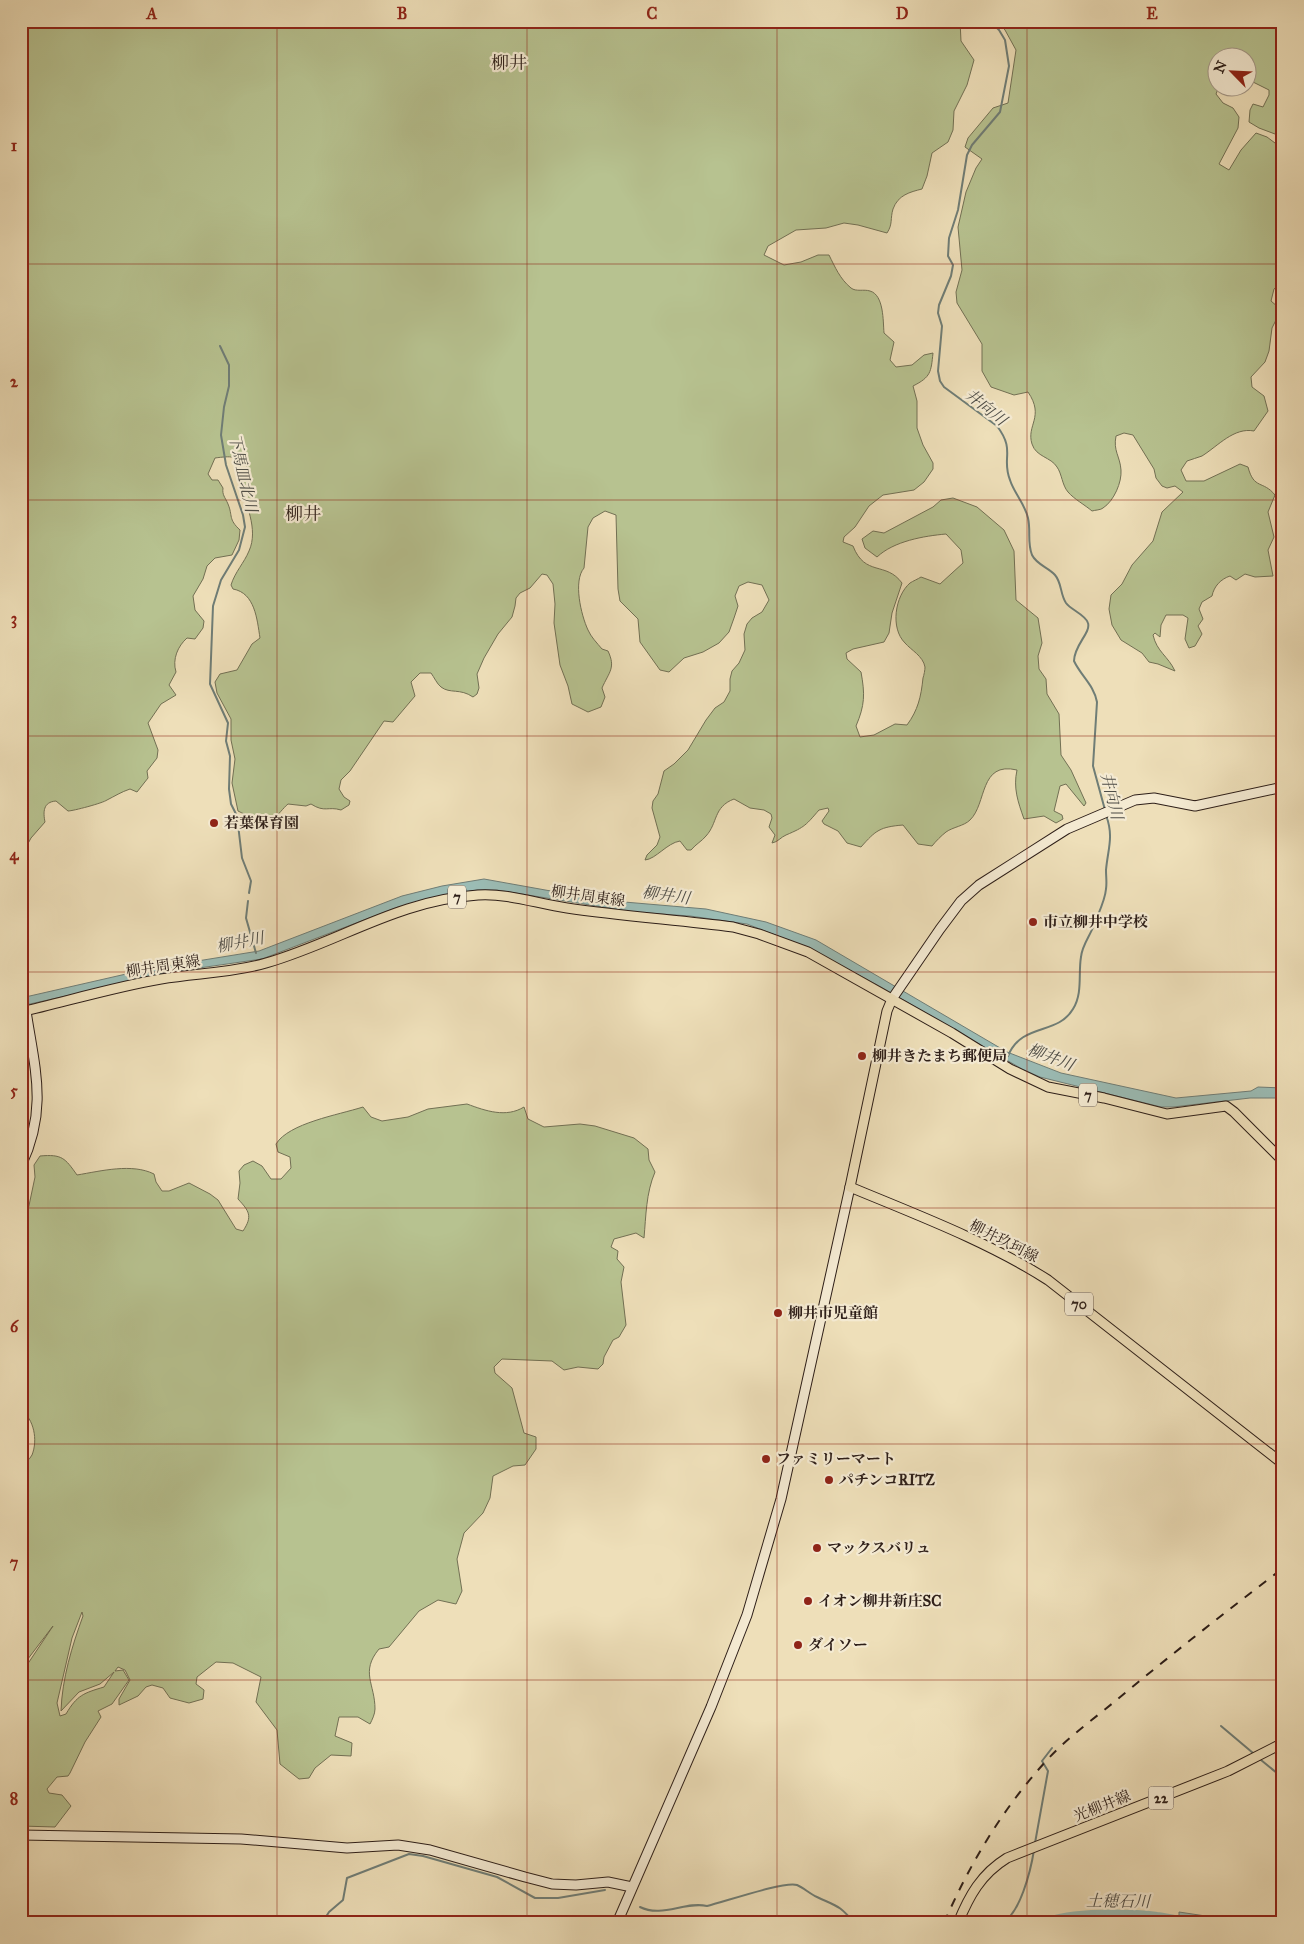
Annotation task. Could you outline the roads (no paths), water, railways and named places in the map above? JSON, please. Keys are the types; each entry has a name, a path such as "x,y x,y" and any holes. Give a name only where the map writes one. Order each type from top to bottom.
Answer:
{"main road":[{"name":"柳井周東線","path":"24,1012 87,995 162,979 264,964 395,912 435,901 479,895 505,897 566,908 704,923 744,930 808,952 893,997 1010,1069 1048,1087 1104,1098 1167,1114 1226,1106 1283,1161"},
{"path":"850,1187 887,1011 893,997"},
{"name":"柳井玖珂線","path":"850,1187 994,1249 1042,1276 1283,1464"},
{"name":"光柳井線","path":"958,1923 970,1894 988,1872 1007,1858 1228,1771 1283,1743"}],"street":[{"path":"893,997 940,929 970,892 996,873 1067,829 1135,800 1144,798 1195,806 1283,787"},
{"path":"21,1166 30,1146 38,1110 36,1079 24,1012"},
{"path":"617,1923 711,1707 747,1615 781,1498 850,1187"},
{"path":"21,1835 241,1839 347,1848 398,1845 430,1850 552,1884 576,1885 608,1882 632,1887"}],"water":[{"path":"484,879 601,900 706,909 766,922 816,940 1007,1052 1061,1073 1176,1098 1251,1091 1258,1087 1283,1088 1283,1098 1250,1098 1161,1107 1040,1077 1022,1069 881,987 806,947 747,924 690,916 633,912 497,890 477,890 398,907 262,959 178,971 21,1006 21,998 148,969 259,951 402,896 442,886"},
{"path":"1179,1912 1252,1923 1179,1923"}],"waterway":[{"name":"井向川","path":"990,21 1005,40 1009,66 1000,112 972,145 967,155 958,210 949,238 948,256 953,265 951,276 939,305 938,313 942,326 938,371 940,381 944,387 997,426 1003,435 1007,448 1008,472 1012,485 1028,518 1032,555 1055,575 1059,581 1066,603 1087,620 1087,631 1077,650 1074,661 1093,691 1097,702 1093,766 1105,810"},
{"name":"下馬皿北川","path":"220,346 229,365 229,386 224,407 221,435 226,465 243,515 245,527 239,550 221,580 213,606 210,684 228,723 226,741 230,756 229,789 231,804 237,816 242,858 251,881 249,893"},
{"name":"井向川","path":"1008,1056 1014,1045 1022,1038 1030,1033 1058,1023 1066,1017 1076,1003 1079,990 1080,963 1084,945 1105,894 1110,842 1110,830 1106,815"},
{"name":"下馬皿北川","path":"248,901 246,918 256,953"},
{"path":"1221,1726 1253,1753"},
{"path":"1035,1843 1048,1771 1042,1761 1052,1748"},
{"path":"1261,1760 1283,1778"},
{"path":"1001,1923 1008,1919 1014,1911 1024,1891 1034,1850"},
{"path":"322,1923 329,1912 343,1900 347,1878 409,1854 423,1856 497,1877 535,1898 558,1898 605,1890"},
{"path":"640,1907 657,1911 699,1905 707,1906 767,1889 797,1885 837,1907 854,1923"},
{"name":"土穂石川","path":"1048,1923 1057,1919 1085,1915 1133,1915 1188,1923"},
{"path":"1012,1916 1018,1919"}],"railway":[{"path":"944,1923 965,1879 989,1837 1016,1797 1047,1760 1064,1743 1180,1648 1283,1568"}],"place":[{"name":"若葉保育園","path":"214,823"},
{"name":"市立柳井中学校","path":"1033,922"},
{"name":"柳井きたまち郵便局","path":"862,1056"},
{"name":"柳井市児童館","path":"778,1313"},
{"name":"ファミリーマート","path":"766,1459"},
{"name":"パチンコRITZ","path":"829,1480"},
{"name":"マックスバリュ","path":"817,1548"},
{"name":"イオン柳井新庄SC","path":"808,1601"},
{"name":"ダイソー","path":"798,1645"}],"district":[{"name":"柳井","path":"509,63"},
{"name":"柳井","path":"303,514"}],"water label":[{"name":"柳井川","path":"666,895"},
{"name":"柳井川","path":"240,942"},
{"name":"柳井川","path":"1051,1057"}]}
